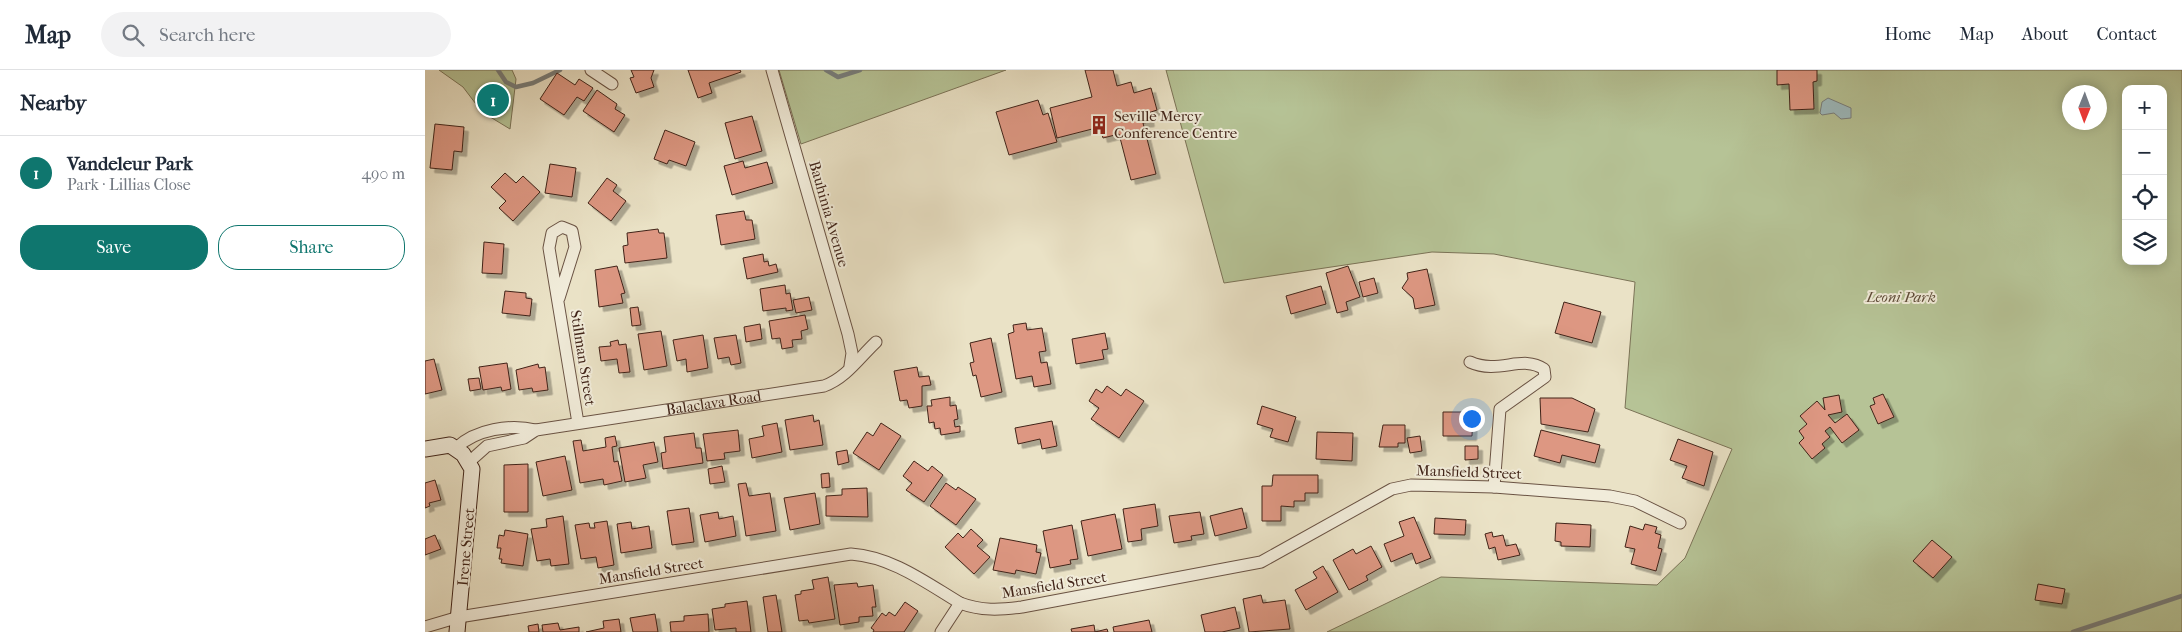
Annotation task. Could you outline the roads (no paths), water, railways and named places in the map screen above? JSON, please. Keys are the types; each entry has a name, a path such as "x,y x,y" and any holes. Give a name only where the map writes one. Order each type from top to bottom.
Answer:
{"street":[{"path":"591,70 612,84"},
{"name":"Bauhinia Avenue","path":"772,70 848,334 852,353 850,366"},
{"name":"Stillman Street","path":"559,298 575,247 572,231 562,227 552,234 549,241 579,423"},
{"name":"Balaclava Road","path":"456,448 480,433 521,427 536,430 823,386 836,382 845,376 850,366 876,342"},
{"path":"1470,362 1481,367 1503,368 1521,362 1537,364 1544,369 1545,377 1500,409 1494,487"},
{"name":"Balaclava Road","path":"469,462 487,446 524,438 536,430"},
{"path":"425,449 443,445 456,448 469,462"},
{"name":"Irene Street","path":"457,632 472,476 469,462"},
{"name":"Mansfield Street","path":"425,627 459,617 851,554 878,558 894,564 960,603 988,610 1013,609 1261,562 1277,555 1392,489 1411,484 1494,487 1610,496 1635,501 1680,523"},
{"path":"941,632 960,603"}],"water":[{"path":"1828,98 1851,108 1851,118 1841,119 1834,113 1822,115 1820,113 1822,102"}],"waterway":[{"path":"498,70 506,82 516,87 533,83 560,70"},
{"path":"826,70 838,77 860,70"},
{"path":"2073,632 2182,596"}],"place":[{"name":"Vandeleur Park","path":"493,100"},
{"name":"Seville Mercy Conference Centre","path":"1099,125"}],"park label":[{"name":"Leoni Park","path":"1901,297"}]}
